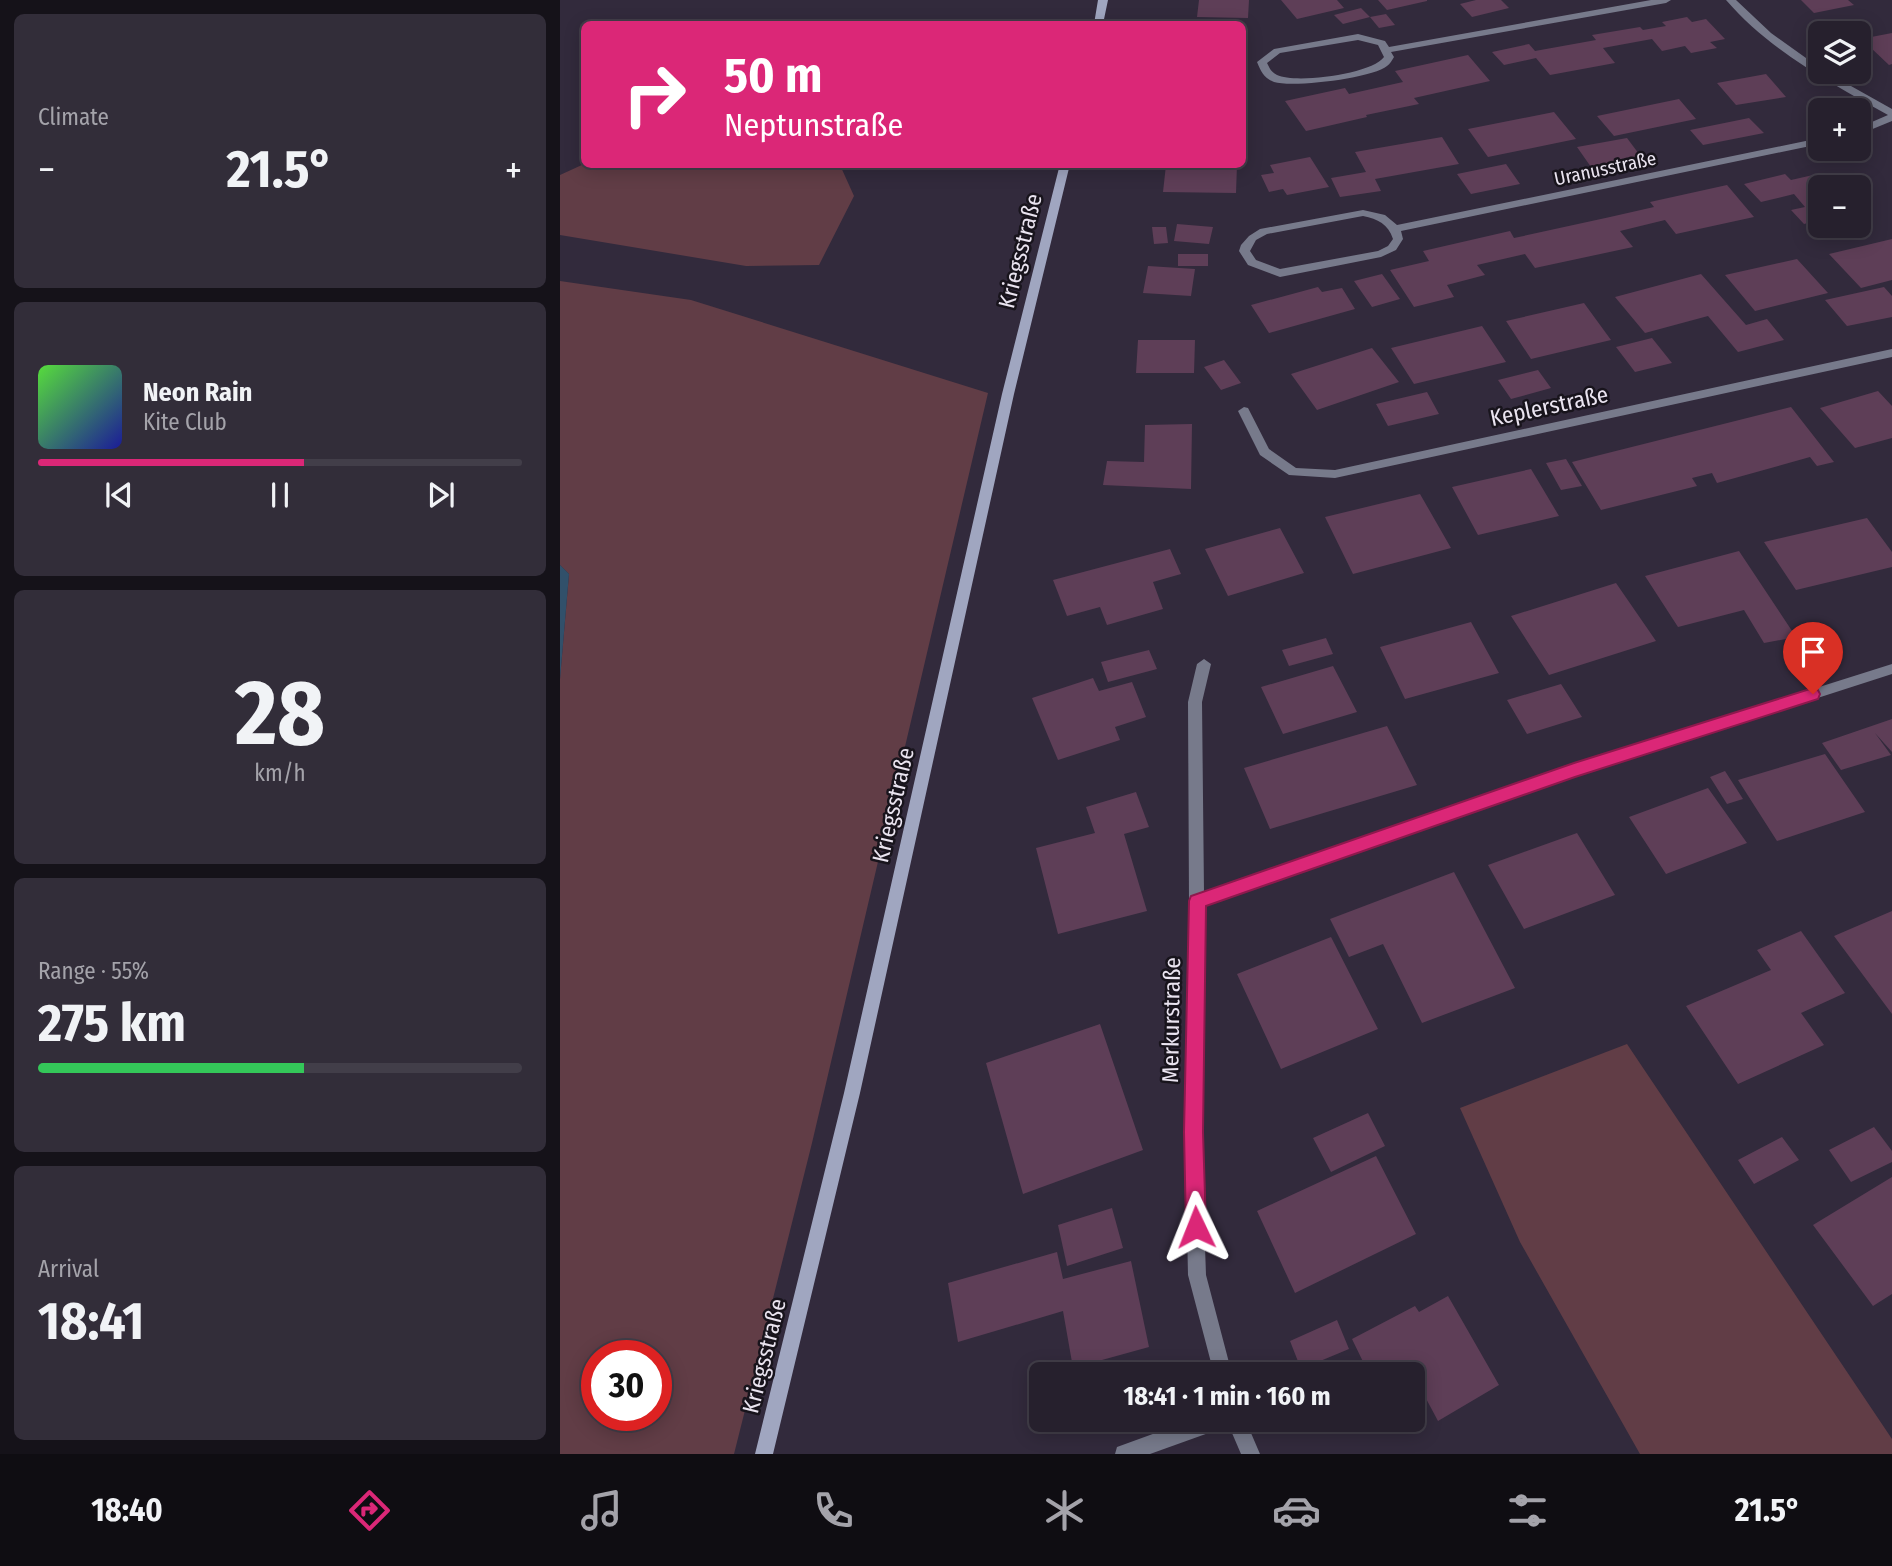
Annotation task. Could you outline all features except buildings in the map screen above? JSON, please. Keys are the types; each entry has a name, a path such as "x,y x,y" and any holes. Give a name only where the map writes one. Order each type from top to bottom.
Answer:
{"main road":[{"path":"1099,21 1103,0"},
{"name":"Kriegsstraße","path":"764,1454 852,1093 1008,394 1064,168"}],"street":[{"path":"1388,50 1666,0"},
{"path":"1731,0 1754,25 1787,52 1892,115"},
{"path":"1352,38 1371,39 1382,43 1388,50 1389,57 1384,64 1374,69 1300,82 1279,81 1262,69 1262,62 1277,51 1352,38"},
{"path":"1871,126 1892,115"},
{"name":"Uranusstraße","path":"1396,229 1808,143"},
{"path":"1356,214 1378,215 1390,221 1396,229 1398,239 1392,248 1381,254 1287,272 1264,270 1252,264 1245,255 1245,246 1252,237 1264,231 1356,214"},
{"name":"Keplerstraße","path":"1244,411 1264,452 1293,472 1335,474 1892,353"},
{"name":"Merkurstraße","path":"1204,664 1195,702 1197,901 1194,1132 1197,1275 1220,1362"},
{"path":"1197,901 1574,770 1892,669"},
{"path":"1124,1454 1185,1432"},
{"path":"1242,1432 1251,1454"}],"shaded area":[{"path":"581,165 581,168 841,168 854,196 819,265 746,266 560,235 560,175"},
{"path":"560,281 691,300 988,393 812,1143 734,1454 560,1454 560,679 569,574 560,565"},
{"path":"1627,1044 1892,1439 1892,1454 1640,1454 1520,1242 1460,1108"}],"water":[{"path":"560,565 569,574 560,679"}],"route":[{"path":"1196,1227 1194,1132 1197,901 1574,770 1813,694"}]}
